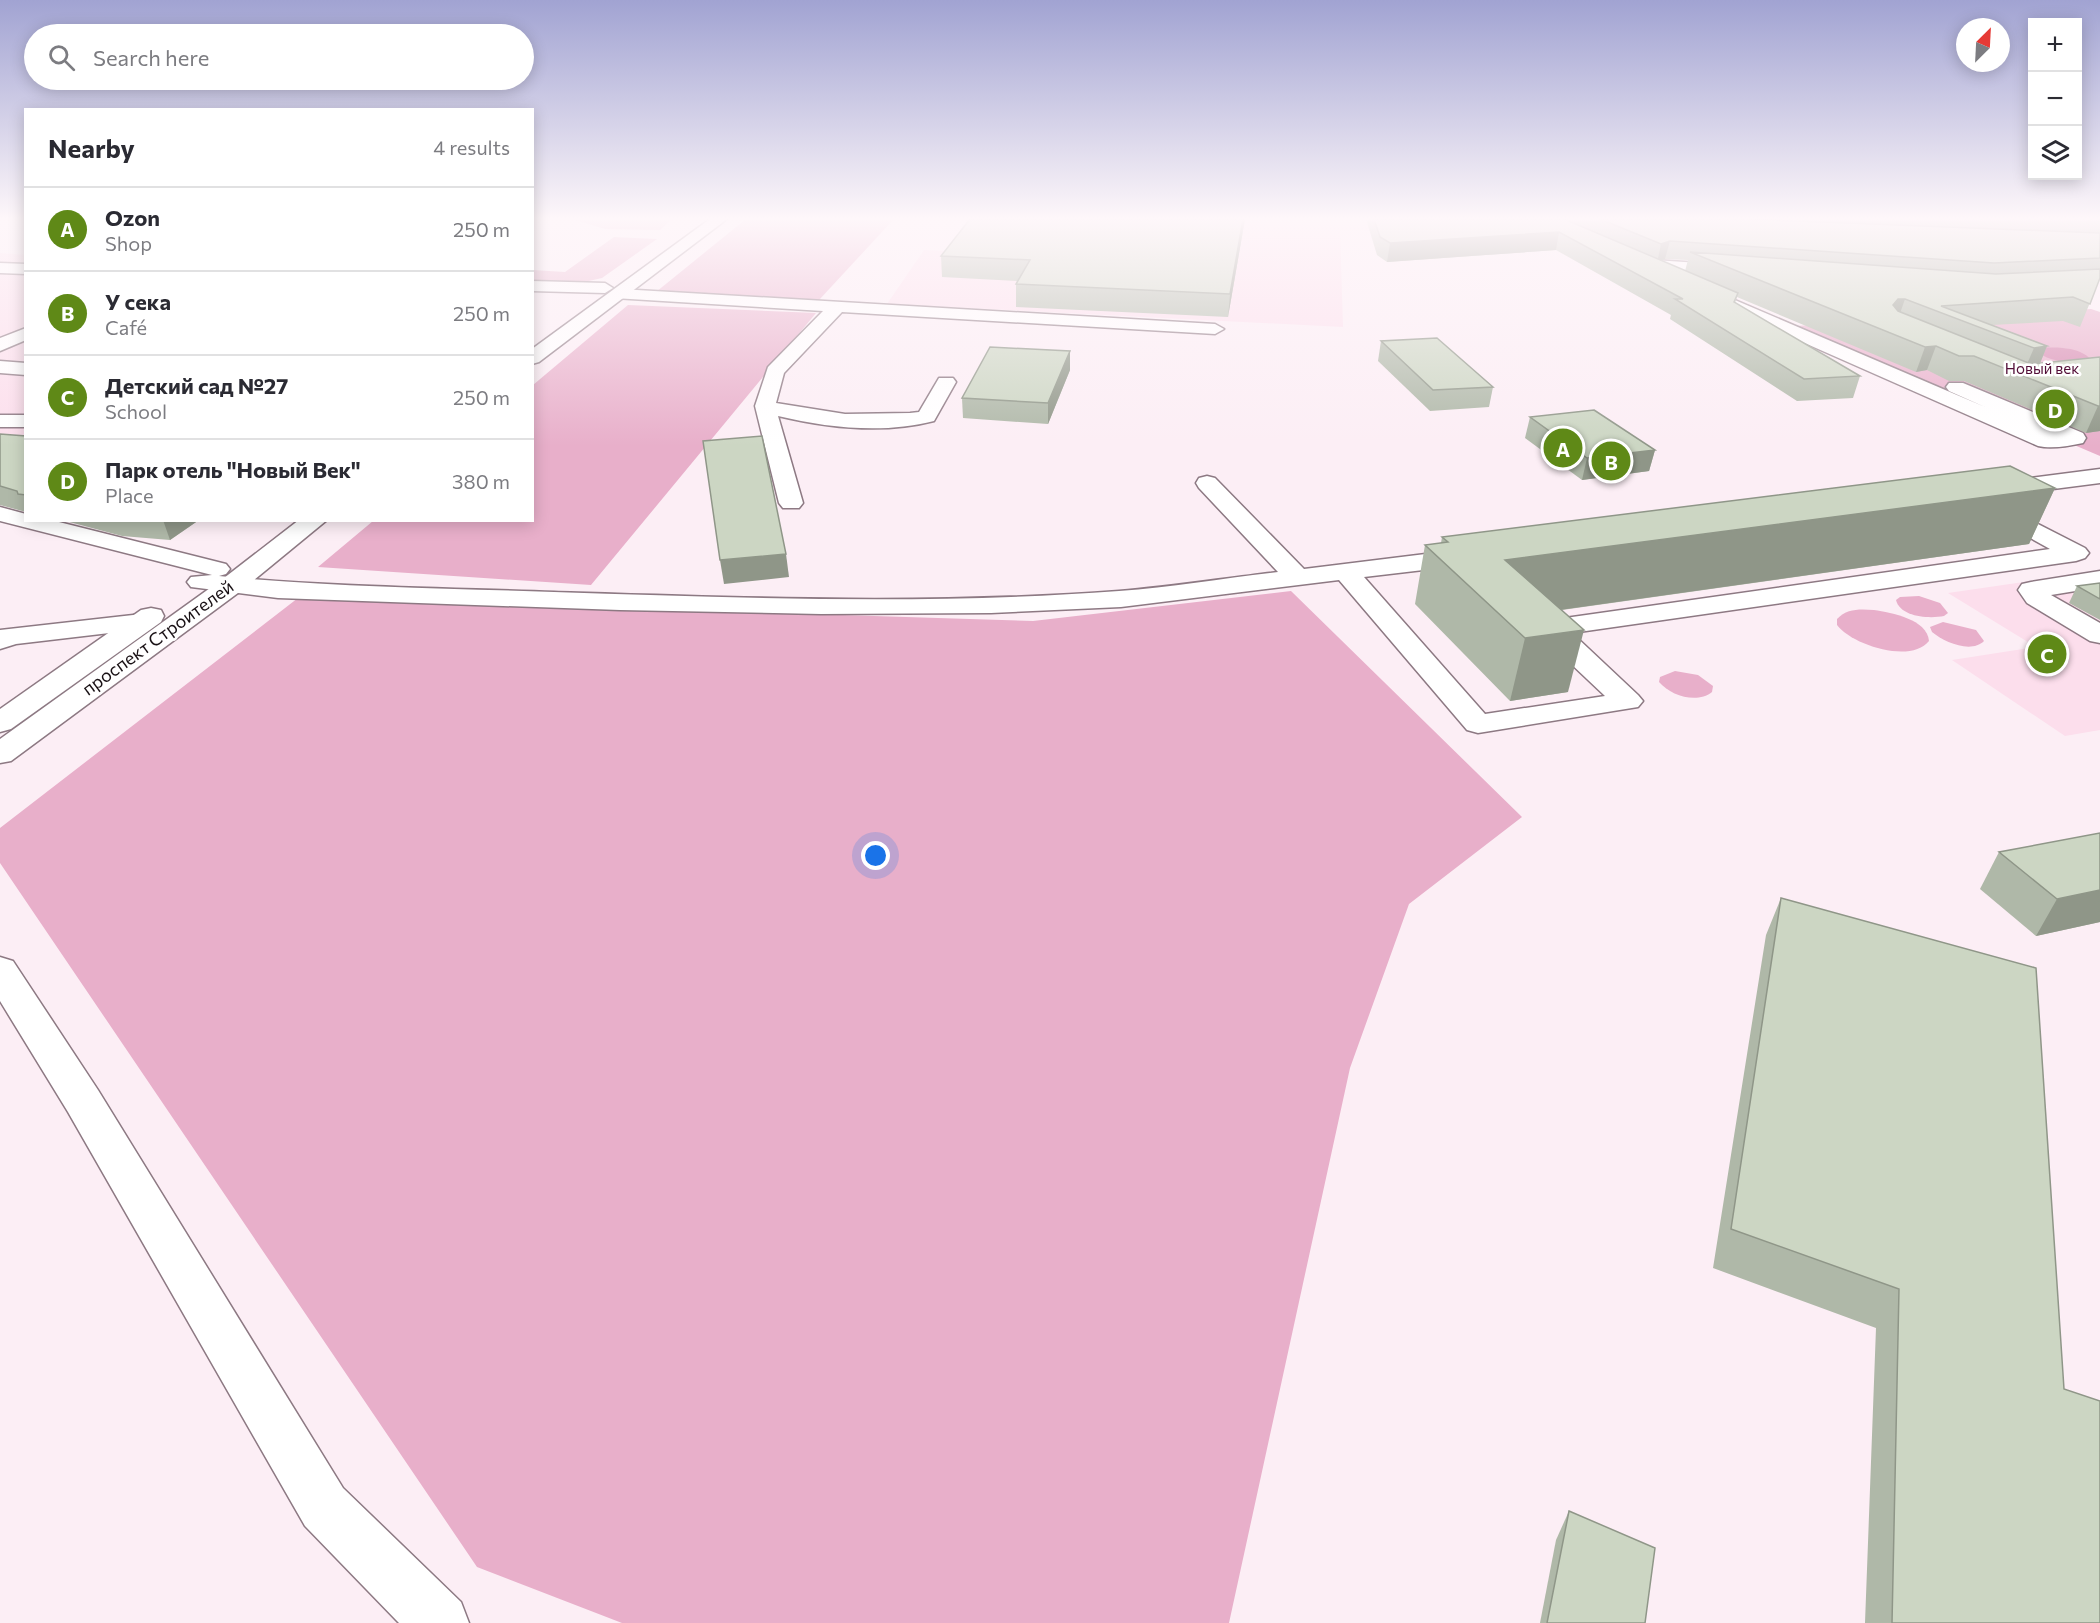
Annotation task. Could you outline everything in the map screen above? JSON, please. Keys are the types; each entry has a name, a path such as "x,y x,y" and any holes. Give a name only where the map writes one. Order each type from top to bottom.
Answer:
{"main road":[{"path":"534,339 606,295"},
{"path":"534,356 608,295"},
{"path":"665,295 837,307 1215,328"},
{"path":"1711,295 2100,465"},
{"path":"792,503 765,406 775,371 837,307"},
{"path":"0,345 24,334"},
{"path":"0,367 24,369"},
{"path":"765,406 789,415 903,422 927,417 946,382"},
{"path":"1929,390 1999,383"},
{"path":"1956,387 2083,437 2046,441"},
{"path":"836,418 852,443"},
{"path":"0,421 24,421"},
{"path":"2100,476 1977,495 2100,566"},
{"path":"1207,483 1298,578"},
{"path":"0,514 24,521"},
{"path":"27,522 74,536 106,540 217,578 301,591 620,603 833,606 991,605 1121,599 1486,554"},
{"name":"проспект Строителей","path":"0,753 217,578 282,522"},
{"name":"проспект Строителей","path":"0,723 142,622 312,522"},
{"path":"1346,572 1478,724 1628,701 1561,639 1557,633 1559,628 1568,625 2076,553"},
{"path":"2100,579 2031,590 2036,597 2100,635"},
{"path":"0,641 9,636 142,622"},
{"path":"0,969 83,1101 324,1507 440,1623"}],"shaded area":[{"path":"0,295 24,295 24,474 0,486"},
{"path":"893,295 1342,295 1343,327 887,304"},
{"path":"2041,348 2075,350 2088,356 2092,361 2051,359 2039,353"},
{"path":"2100,571 2100,730 2065,736 1952,660 2036,647 1948,593"}],"green space":[{"path":"712,295 824,295 819,300"},
{"path":"628,305 816,313 591,585 318,567 372,522 534,522 534,384"},
{"name":"Новый век","path":"2091,309 2100,312 2100,456 1795,326"},
{"path":"1291,591 1522,817 1409,904 1350,1068 1229,1623 622,1623 477,1567 0,863 0,828 298,598 1033,621"},
{"path":"1919,596 1940,603 1948,613 1938,617 1916,616 1903,610 1896,600 1900,597"},
{"path":"1874,610 1899,615 1915,622 1927,633 1929,641 1920,648 1909,651 1882,649 1855,639 1837,625 1837,619 1845,613"},
{"path":"1943,622 1976,630 1984,641 1979,645 1965,647 1950,643 1932,632 1930,627"},
{"path":"1675,671 1698,675 1713,686 1712,692 1706,696 1692,698 1670,691 1659,682 1660,677"}],"building":[{"path":"1675,295 1737,295 1734,302 1860,376 1804,379 1675,299 1683,299"},
{"path":"1796,295 2094,295 2090,304 2073,297 1941,306 2047,346 2034,348 1905,299 1898,299 1893,305 1898,311 2031,364 2100,357 2100,406 1974,356 1959,356 1936,346 1925,347"},
{"path":"1437,338 1493,387 1433,390 1381,341"},
{"path":"990,347 1070,351 1048,403 962,398"},
{"path":"1594,410 1655,450 1587,458 1530,417"},
{"path":"0,434 24,436 24,495 0,486"},
{"path":"762,436 786,554 720,560 703,441"},
{"path":"2010,466 2055,488 1505,560 1584,630 1525,638 1425,545 1448,542 1442,537"},
{"path":"2100,583 2100,599 2077,586"},
{"path":"2100,833 2100,890 2057,899 1999,852"},
{"path":"1781,898 2036,968 2064,1389 2100,1401 2100,1623 1892,1623 1899,1289 1731,1229"},
{"path":"1569,1511 1655,1548 1645,1623 1547,1623"}],"place":[{"name":"Парк отель \"Новый Век\"","path":"2055,409"},
{"name":"Ozon","path":"1563,448"},
{"name":"У сека","path":"1611,461"},
{"name":"Детский сад №27","path":"2047,654"}]}
